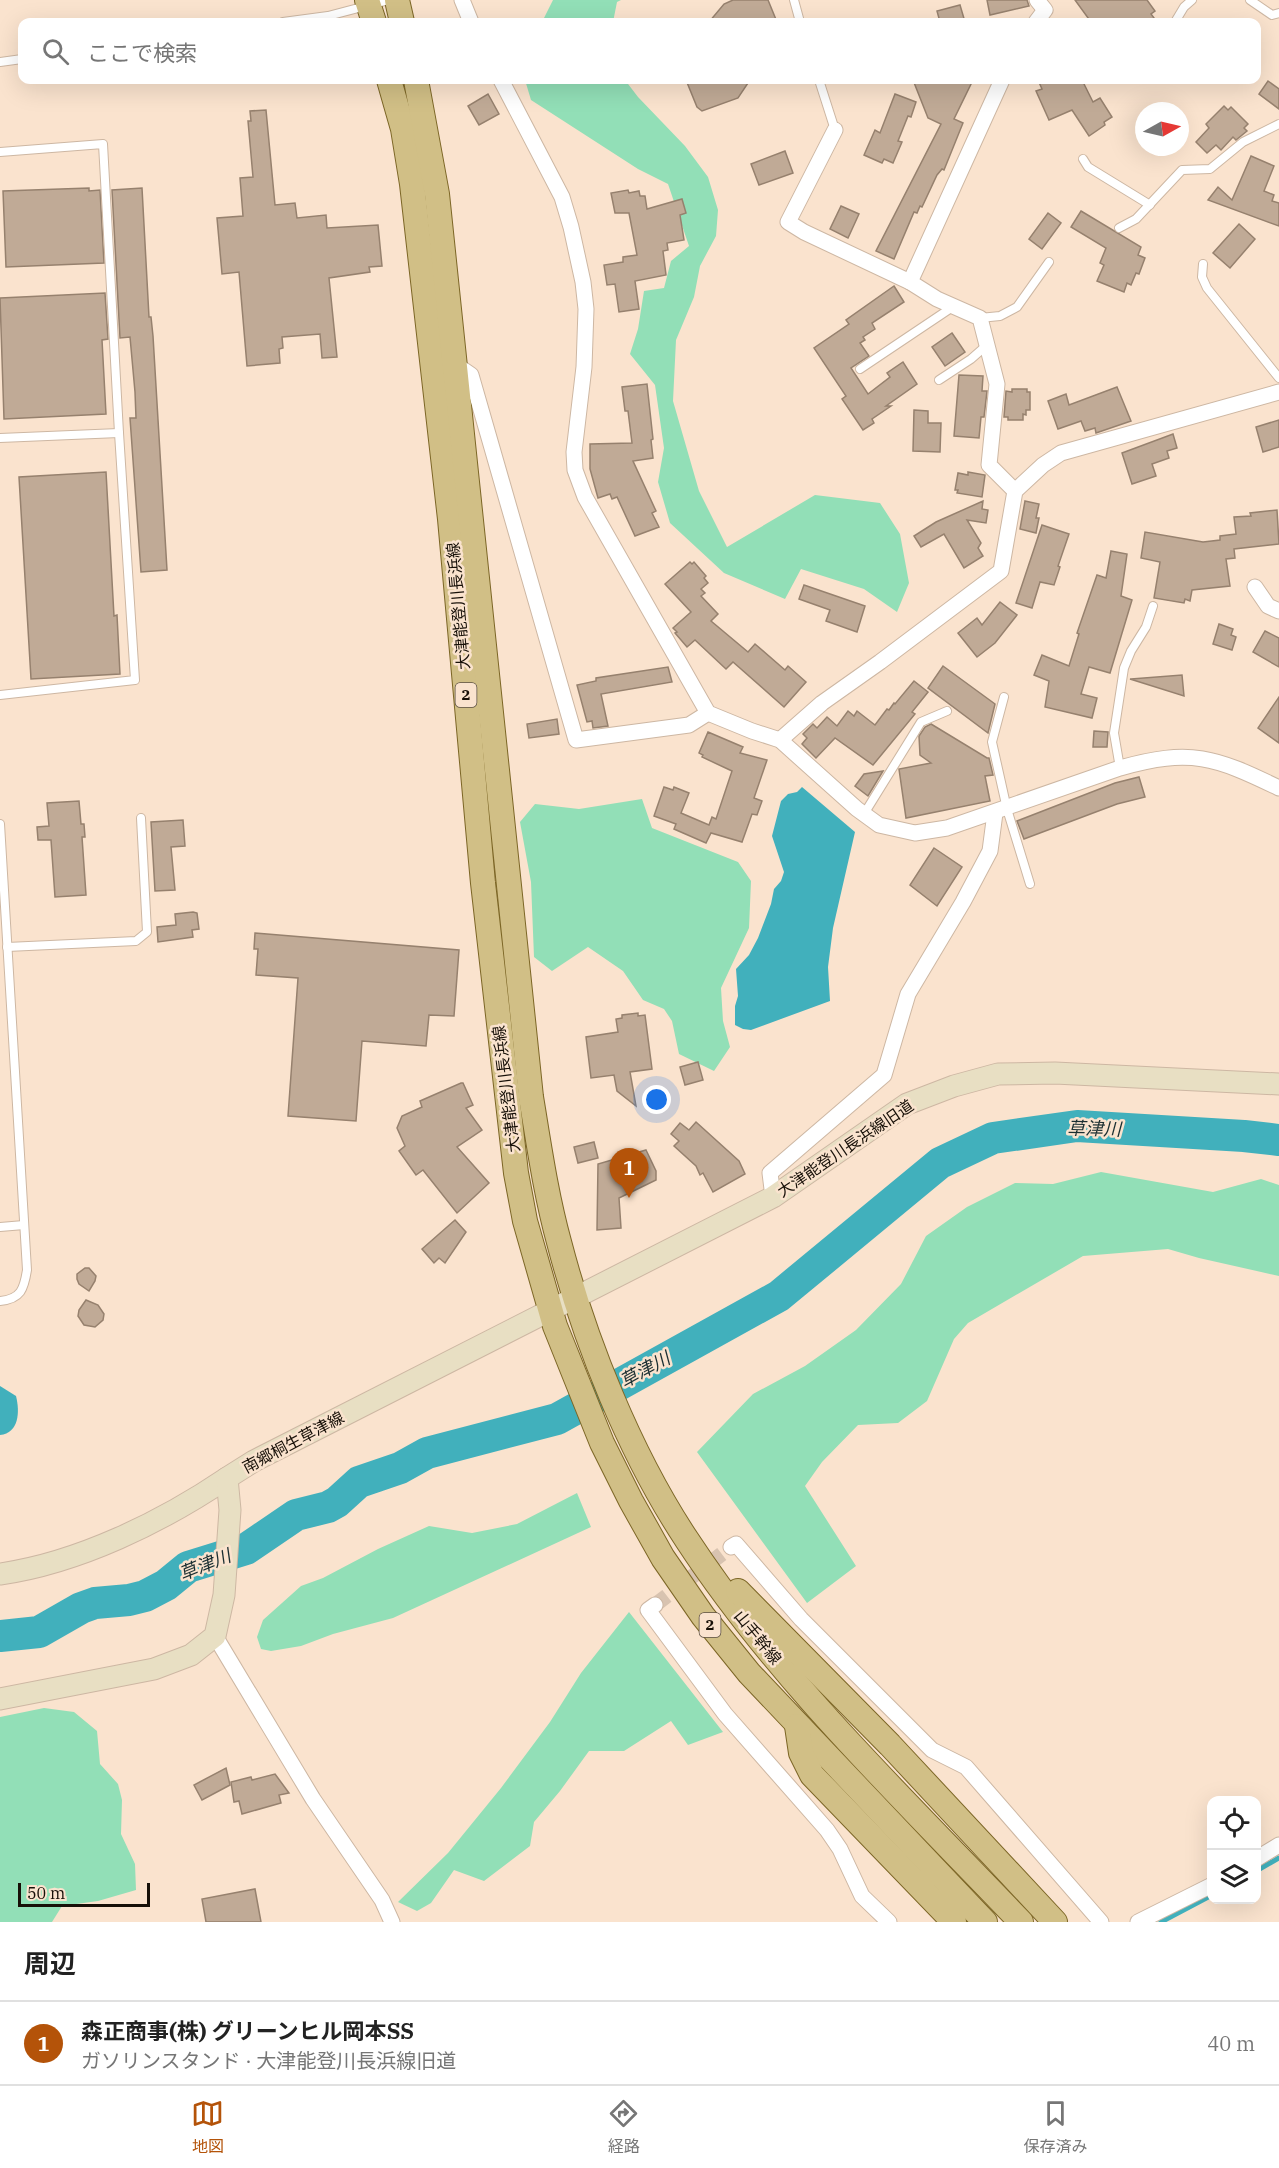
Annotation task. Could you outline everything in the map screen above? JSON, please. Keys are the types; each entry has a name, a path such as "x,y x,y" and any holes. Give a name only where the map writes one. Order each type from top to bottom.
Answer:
{"main road":[{"path":"397,0 401,18"},
{"name":"大津能登川長浜線","path":"390,84 403,129 412,184 450,519 483,883 514,1162 525,1221 550,1310"},
{"name":"大津能登川長浜線","path":"417,84 437,194 531,1097 558,1240 576,1298"},
{"name":"山手幹線","path":"576,1298 592,1345 627,1430 686,1538 729,1601 779,1663 870,1764 1021,1922"},
{"name":"山手幹線","path":"550,1310 602,1443 658,1548 696,1606 749,1673 797,1726 843,1791 985,1922"},
{"path":"686,1538 890,1744 1055,1922"},
{"path":"843,1791 912,1878 954,1922"}],"street":[{"path":"462,0 469,18"},
{"path":"1037,0 1045,10 1038,18"},
{"path":"503,84 562,197 583,282 586,309 584,367 574,452 575,470 585,497 708,713 780,740 879,825 915,833 946,828 1001,811 1120,768 1179,756 1220,762 1279,788"},
{"path":"910,282 1000,84"},
{"path":"835,130 788,222 804,232 910,282 937,299 980,318 997,384 989,465 1015,491"},
{"path":"455,364 471,375 576,740 689,725 708,713"},
{"path":"780,740 822,704 1001,572 1015,491 1043,465 1061,453 1279,392"},
{"path":"1255,587 1268,606 1279,611"},
{"path":"773,1197 770,1173 884,1076 908,994 963,902 990,851 1001,811"},
{"name":"大津能登川長浜線旧道","path":"576,1298 773,1197 907,1104 954,1086 998,1074 1055,1073 1279,1084"},
{"name":"南郷桐生草津線","path":"215,1636 224,1595 230,1510 227,1478 254,1461 576,1298"},
{"path":"0,1574 54,1562 126,1534 203,1494 227,1478"},
{"path":"731,1547 736,1544 801,1619 932,1750 966,1767 1101,1922"},
{"path":"655,1605 648,1610 675,1648 733,1723 827,1830 840,1849 862,1896 889,1922"},
{"path":"0,1699 154,1669 191,1654 215,1636 313,1798 382,1900 392,1922"},
{"path":"1261,1856 1279,1845"},
{"path":"1138,1922 1207,1888"}],"lane":[{"path":"794,0 799,18"},
{"path":"1178,18 1191,0"},
{"path":"1251,0 1272,15 1279,13"},
{"path":"313,18 375,7"},
{"path":"0,62 18,60"},
{"path":"820,84 835,130"},
{"path":"1119,228 1136,219 1182,170 1210,170 1243,142 1279,124"},
{"path":"0,152 104,144 118,433 135,680 0,695"},
{"path":"1083,159 1088,167 1150,205"},
{"path":"980,318 1000,316 1017,307 1049,262"},
{"path":"1203,264 1202,277 1207,288 1279,378"},
{"path":"860,369 954,306"},
{"path":"939,380 971,359 987,345"},
{"path":"0,438 118,433"},
{"path":"1120,768 1114,733 1124,668 1131,651 1146,627 1153,606"},
{"path":"1004,697 992,742 1001,811 1030,884"},
{"path":"864,814 921,722 947,711"},
{"path":"7,947 136,940 147,932 141,818"},
{"path":"0,824 27,1270 21,1293 12,1300 0,1301"},
{"path":"0,1227 24,1225"}],"green space":[{"path":"553,0 621,0 617,2 614,18 544,18"},
{"path":"526,84 628,84 685,146 708,177 718,210 716,236 700,266 694,297 676,340 673,401 699,491 727,547 815,495 880,503 900,534 909,583 897,612 864,589 801,569 785,599 724,573 670,523 658,482 664,448 655,385 630,354 638,329 644,291 664,288 671,261 689,246 668,184 638,169 531,100"},
{"path":"642,799 652,828 738,862 751,881 749,928 721,988 723,1021 730,1047 714,1071 679,1054 672,1021 664,1009 643,1000 623,971 588,947 552,971 534,957 531,882 520,822 535,804 579,809"},
{"path":"1101,1172 1213,1192 1261,1179 1279,1185 1279,1276 1168,1249 1083,1256 968,1323 954,1339 927,1401 898,1423 858,1425 822,1462 805,1486 856,1566 807,1603 697,1452 753,1394 805,1366 856,1330 901,1284 926,1236 967,1207 1015,1183 1053,1184"},
{"path":"577,1493 591,1527 393,1618 333,1634 301,1646 271,1651 261,1649 257,1637 263,1620 301,1586 323,1578 378,1549 429,1526 472,1533 517,1524"},
{"path":"629,1612 723,1732 688,1745 671,1721 624,1751 589,1751 534,1822 530,1846 484,1881 454,1870 431,1903 417,1911 398,1902 448,1853 501,1788 550,1722 581,1673"},
{"path":"44,1708 74,1712 97,1731 100,1764 118,1784 122,1800 121,1834 135,1864 136,1890 98,1901 62,1906 52,1922 0,1922 0,1717"}],"water":[{"path":"802,787 855,832 833,928 828,967 830,1001 751,1030 743,1029 735,1025 735,1006 738,996 736,969 749,955 758,938 771,904 774,889 781,881 784,872 772,836 781,801 788,794 797,792"},
{"path":"0,1386 16,1396 18,1415 11,1430 0,1435"}],"building":[{"path":"733,0 768,0 775,18 712,18 724,4"},
{"path":"987,0 1027,0 1029,6 990,15"},
{"path":"1075,0 1147,0 1155,11 1151,14 1154,18 1088,18"},
{"path":"960,5 964,18 939,18 937,11"},
{"path":"1268,81 1279,89 1279,109 1259,94"},
{"path":"688,84 747,84 738,98 702,111 697,107"},
{"path":"915,84 971,84 954,119 963,123 944,170 942,169 937,175 922,207 920,206 917,213 914,212 894,259 876,251 941,124 928,118"},
{"path":"1040,84 1084,84 1093,102 1100,98 1112,117 1089,136 1072,110 1049,120 1036,91 1042,89"},
{"path":"488,94 499,114 479,125 468,106"},
{"path":"895,94 916,102 898,141 902,142 893,163 884,159 882,163 864,155 875,130 880,133"},
{"path":"1224,106 1228,110 1231,107 1248,124 1244,128 1247,131 1236,140 1233,137 1221,150 1216,145 1207,153 1196,142 1209,128 1206,124"},
{"path":"266,110 275,205 295,203 297,218 326,215 327,228 378,225 382,266 369,267 370,272 329,278 337,357 322,358 320,334 282,337 283,348 279,349 280,363 247,366 239,272 222,274 217,218 243,216 240,178 253,177 248,121 251,121 250,111"},
{"path":"785,151 793,173 759,185 751,164"},
{"path":"1251,156 1274,166 1264,191 1274,195 1272,201 1279,203 1279,226 1208,200 1218,187 1232,200"},
{"path":"89,188 89,191 100,190 104,263 6,267 3,191"},
{"path":"142,188 167,570 141,572 130,418 136,418 135,392 130,337 120,338 112,190"},
{"path":"628,190 629,193 639,191 640,196 645,196 647,209 682,199 686,213 680,215 684,240 667,243 668,250 663,251 666,275 635,281 639,309 619,312 615,284 607,285 604,265 623,262 623,257 637,255 629,213 615,213 611,193"},
{"path":"841,206 859,214 848,238 830,229"},
{"path":"1081,211 1141,247 1138,255 1145,258 1139,274 1136,273 1131,285 1127,283 1124,292 1097,281 1104,265 1100,263 1106,248 1071,227"},
{"path":"1048,213 1061,223 1042,249 1029,239"},
{"path":"1239,224 1255,239 1230,268 1213,253"},
{"path":"894,286 904,302 872,323 875,329 863,337 865,340 860,343 869,356 851,368 868,394 890,377 887,373 903,362 917,384 886,406 891,406 872,419 874,423 863,430 842,399 846,396 814,348 849,324 846,320"},
{"path":"105,293 108,339 102,340 106,414 4,419 0,298"},
{"path":"952,333 965,352 945,366 932,347"},
{"path":"959,375 983,376 982,391 987,391 979,438 954,436"},
{"path":"647,384 653,458 633,461 656,511 652,513 659,527 635,536 617,497 612,499 610,494 598,498 590,469 590,444 632,443 622,387"},
{"path":"1117,387 1131,421 1096,433 1095,428 1085,431 1081,421 1058,429 1048,401 1066,394 1069,405"},
{"path":"1012,389 1027,389 1027,392 1030,392 1030,410 1026,410 1026,415 1023,414 1023,420 1008,420 1008,417 1004,417 1006,391 1012,392"},
{"path":"914,410 928,411 928,423 941,423 940,452 913,451"},
{"path":"1279,420 1279,447 1263,452 1256,427"},
{"path":"1173,434 1177,448 1167,451 1169,458 1152,464 1156,476 1132,484 1122,453"},
{"path":"106,472 114,616 117,615 120,674 31,679 19,477"},
{"path":"968,472 985,475 982,497 957,493 958,490 955,490 958,473 968,475"},
{"path":"983,501 982,509 988,510 986,523 967,520 981,543 978,548 983,556 964,568 944,534 921,547 914,536 936,522"},
{"path":"1025,501 1039,504 1036,533 1020,529"},
{"path":"1277,510 1279,544 1234,549 1235,558 1226,559 1230,586 1192,590 1190,601 1185,599 1184,603 1154,598 1160,562 1141,558 1145,532 1203,542 1220,540 1220,536 1236,534 1234,517"},
{"path":"1042,525 1069,534 1054,585 1040,582 1032,608 1016,603"},
{"path":"1111,551 1127,554 1121,596 1132,600 1110,673 1089,667 1081,694 1097,698 1092,718 1045,707 1049,681 1034,675 1042,655 1069,666 1079,634 1077,633 1097,575 1106,578"},
{"path":"690,562 692,564 694,562 706,576 704,578 708,583 701,589 705,593 701,596 718,614 711,621 748,652 755,644 785,670 788,666 806,682 784,707 733,662 726,669 695,640 687,647 675,633 677,632 673,628 691,612 665,584"},
{"path":"804,585 865,606 857,632 826,621 830,610 799,599"},
{"path":"1000,602 1017,615 995,643 977,657 958,633 977,618 982,625"},
{"path":"1219,624 1233,629 1231,635 1236,637 1232,650 1213,644"},
{"path":"1265,631 1279,638 1279,667 1253,652"},
{"path":"943,666 995,704 988,733 928,688"},
{"path":"668,667 672,682 601,694 608,726 593,728 592,721 587,722 577,685 596,681 596,678"},
{"path":"1182,675 1184,696 1130,679 1131,679"},
{"path":"914,681 928,692 912,712 915,714 873,765 835,738 816,758 802,744 807,738 803,734 813,724 817,728 827,717 837,726 848,711 854,716 857,711 875,725"},
{"path":"1279,697 1279,743 1258,728"},
{"path":"557,719 559,734 529,738 527,724"},
{"path":"931,724 989,758 993,775 985,776 990,801 906,818 899,769 931,763 920,755 919,736 925,727"},
{"path":"1094,731 1108,732 1107,747 1093,747"},
{"path":"708,732 743,747 740,753 767,760 754,798 762,801 757,815 752,814 742,842 711,833 706,843 674,829 676,824 654,816 664,787 673,790 674,787 689,793 681,813 709,825 712,817 716,819 732,771 702,757 703,755 699,753"},
{"path":"883,771 868,796 855,786 864,774"},
{"path":"1139,777 1145,797 1117,804 1024,839 1017,821 1115,783"},
{"path":"79,801 81,824 84,824 85,837 82,837 86,895 55,897 51,840 38,840 37,827 49,826 47,803"},
{"path":"183,820 185,846 171,847 175,890 155,891 151,822"},
{"path":"934,848 962,867 937,906 910,885"},
{"path":"197,913 199,929 192,930 193,937 158,942 157,927 176,925 175,914"},
{"path":"255,933 459,950 454,1016 429,1015 426,1046 362,1041 356,1121 288,1116 298,978 256,975 258,949 254,949"},
{"path":"638,1013 638,1016 645,1015 652,1069 630,1072 636,1106 617,1091 614,1075 591,1078 586,1037 618,1032 616,1019 622,1018 622,1015"},
{"path":"698,1062 703,1080 685,1085 680,1067"},
{"path":"461,1083 473,1105 466,1108 482,1130 457,1147 489,1183 457,1213 423,1170 416,1175 399,1151 405,1146 397,1128 402,1116 422,1107 420,1101"},
{"path":"696,1122 739,1161 745,1174 713,1192 703,1173 700,1175 696,1166 674,1146 679,1141 671,1134 680,1123 689,1130"},
{"path":"594,1142 598,1158 578,1163 574,1147"},
{"path":"646,1150 656,1171 656,1180 619,1198 621,1228 597,1230 598,1164"},
{"path":"455,1220 466,1232 445,1263 439,1258 434,1263 422,1249"},
{"path":"89,1268 96,1276 89,1291 79,1284 77,1279 77,1274"},
{"path":"86,1300 98,1305 104,1314 103,1320 95,1327 84,1325 78,1316"},
{"path":"226,1768 230,1785 202,1800 194,1785"},
{"path":"275,1774 289,1793 279,1795 281,1803 242,1814 239,1801 234,1802 231,1782"},
{"path":"255,1889 261,1922 206,1922 202,1899"}],"waterway":[{"name":"草津川","path":"0,1636 39,1632 81,1608 95,1603 145,1596 166,1585 188,1567 246,1549 296,1515 328,1507 359,1482 400,1468 427,1453 557,1419 779,1296 940,1163 993,1138 1077,1126 1279,1140"},
{"path":"1261,1868 1279,1858"},
{"path":"1161,1922 1207,1898"}],"tunnel":[{"path":"655,1605 731,1547"}],"place":[{"name":"森正商事(株) グリーンヒル岡本SS","path":"629,1198"}]}
